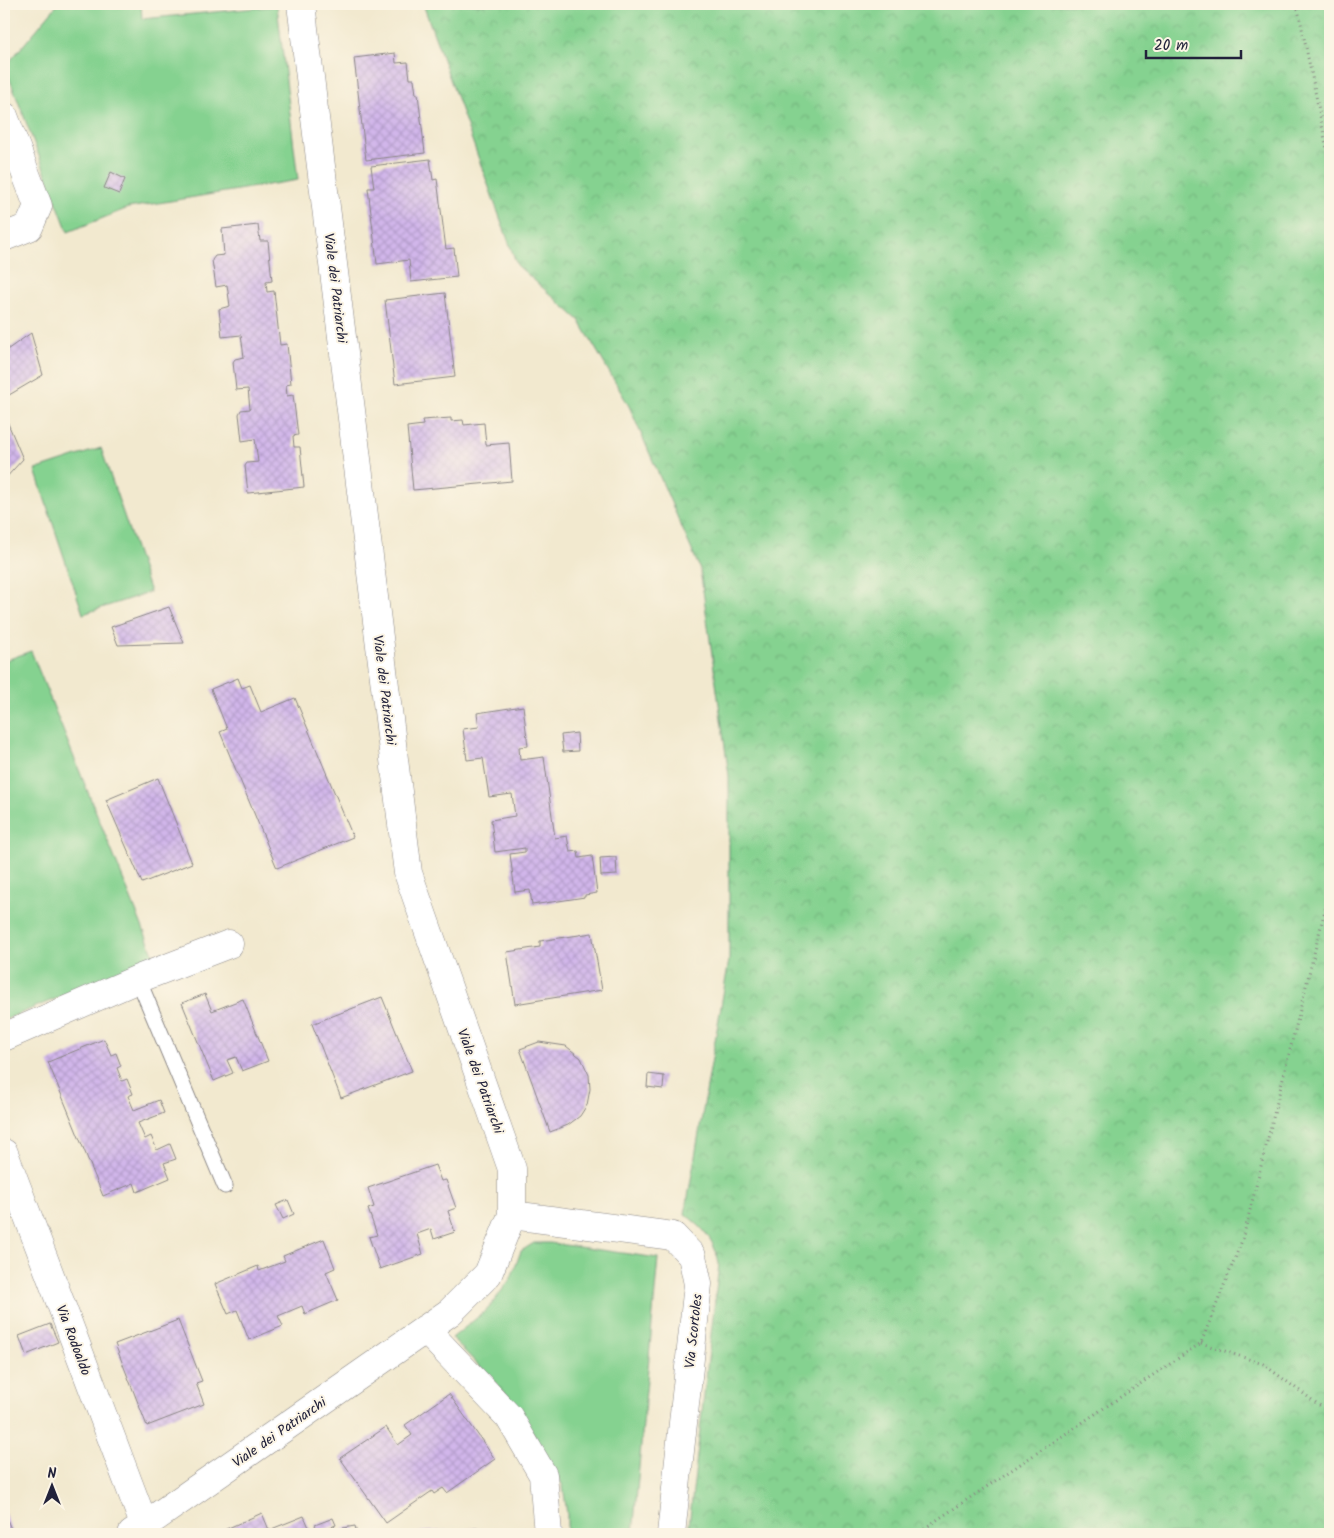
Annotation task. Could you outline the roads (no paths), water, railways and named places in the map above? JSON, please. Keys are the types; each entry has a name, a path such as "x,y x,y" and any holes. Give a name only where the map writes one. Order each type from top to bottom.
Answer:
{"street":[{"name":"Viale dei Patriarchi","path":"139,1530 450,1312 488,1274 512,1215 512,1169 408,872 300,4"},
{"path":"4,116 38,206 29,227 4,237"},
{"path":"4,1037 138,979 229,944"},
{"name":"Via Rodoaldo","path":"4,1153 139,1530"},
{"name":"Via Scortoles","path":"512,1215 673,1236 692,1256 698,1284 671,1534"},
{"path":"425,1329 509,1417 543,1475 548,1534"}],"lane":[{"path":"138,979 225,1186"}]}
